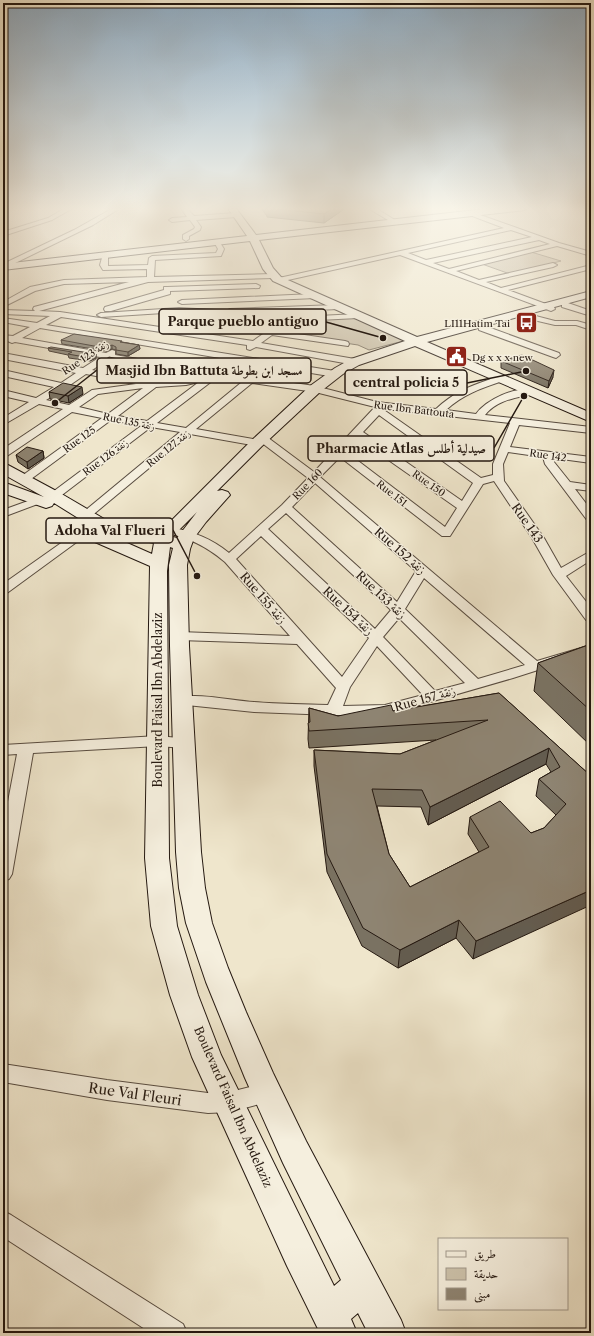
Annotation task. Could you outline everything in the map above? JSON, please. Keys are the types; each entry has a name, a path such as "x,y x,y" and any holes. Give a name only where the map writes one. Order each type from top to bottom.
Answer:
{"main road":[{"path":"269,269 276,282 313,296 591,418"},
{"name":"Boulevard Faisal Ibn Abdelaziz","path":"326,385 359,366 419,343 547,308 591,294"},
{"name":"Boulevard Faisal Ibn Abdelaziz","path":"334,1323 299,1254 205,1050 184,995 164,926 157,858 159,562 176,537 208,509 264,443 326,385 350,353 419,343 528,316 547,308 591,298"},
{"path":"3,468 23,480 66,515 85,523 159,562"},
{"path":"3,487 20,494 46,498"},
{"path":"85,523 176,537"},
{"name":"Boulevard Faisal Ibn Abdelaziz","path":"176,537 189,871 199,922 220,984 266,1093 336,1236 388,1333"},
{"path":"334,1323 363,1285"}],"street":[{"path":"150,279 151,269"},
{"path":"3,345 37,326 56,313 167,286 276,282 330,269"},
{"path":"444,269 547,308"},
{"path":"448,271 455,269"},
{"path":"478,282 534,269"},
{"path":"500,290 585,269"},
{"path":"3,306 33,289 54,283 150,279 167,286"},
{"path":"24,312 150,279"},
{"path":"70,290 111,280"},
{"path":"86,315 167,286 276,282"},
{"path":"166,310 167,286"},
{"path":"3,312 86,315 166,310 313,296"},
{"path":"3,306 25,301"},
{"path":"565,305 591,314"},
{"path":"208,312 337,307"},
{"path":"166,310 271,332 350,353"},
{"name":"Rue 123 زنقة","path":"3,422 84,372 130,341 148,328 166,310 208,312"},
{"path":"208,312 222,313 244,320 258,321 358,316"},
{"path":"56,313 254,344 350,353"},
{"path":"528,316 554,323 577,323 591,328"},
{"path":"3,320 237,357 326,385"},
{"path":"482,328 556,355"},
{"name":"Rue 126 زنقة","path":"3,514 46,498 271,332"},
{"name":"Rue Ibn Battouta","path":"3,337 109,355 212,376 326,385 380,408 438,412 591,430"},
{"path":"3,356 154,384"},
{"path":"3,373 95,392 173,381 186,382 212,376"},
{"path":"438,412 463,391 500,379"},
{"name":"Rue 127 زنقة","path":"3,590 85,523 188,432 250,380"},
{"name":"Rue 125","path":"23,480 154,384"},
{"path":"3,454 95,392"},
{"path":"479,417 487,406 499,399 529,392"},
{"name":"Rue 135 زنقة","path":"3,393 71,409 188,432 264,443"},
{"path":"380,408 479,482"},
{"name":"Rue 160","path":"230,559 286,507 380,408"},
{"path":"462,506 479,482 498,477 498,464 516,421"},
{"name":"Rue 150","path":"357,432 462,506"},
{"name":"Rue 152 زنقة","path":"264,443 314,477 534,666"},
{"name":"Rue 142","path":"505,449 591,460"},
{"name":"Rue 151","path":"339,452 446,534 457,518 462,506"},
{"path":"548,455 549,462 591,518"},
{"name":"Rue 143","path":"498,477 514,504 538,538 559,575 588,610"},
{"path":"567,485 591,488"},
{"name":"Rue 153 زنقة","path":"286,507 398,610 475,684"},
{"name":"Rue 154 زنقة","path":"262,529 376,637 432,696"},
{"name":"Rue 155 زنقة","path":"176,537 198,537 214,546 230,559 342,687"},
{"path":"559,575 591,555"},
{"path":"334,709 342,687 376,637 398,610 422,570"},
{"path":"179,636 301,640"},
{"name":"Rue 157 زنقة","path":"182,701 254,706 385,710 591,649"},
{"path":"3,750 158,741 184,743"},
{"path":"3,874 26,748"},
{"name":"Rue Val Fleuri","path":"3,1073 38,1080 168,1099 208,1103 230,1102 266,1093"},
{"path":"3,1223 174,1333"}],"green space":[{"path":"497,269 528,269 510,274"},
{"path":"358,316 407,340 369,350 358,345 271,332 282,320"}],"building":[{"path":"74,334 139,345 128,352 116,350 116,347 112,345 105,348 61,340"},
{"path":"51,347 96,354 90,358 68,354 72,352 48,348"},
{"path":"522,355 554,370 549,381 501,361"},
{"path":"109,357 118,359 114,361 105,360"},
{"path":"63,383 82,387 68,396 49,392"},
{"path":"27,447 43,451 27,462 16,455"},
{"path":"591,644 591,711 538,663"},
{"path":"499,693 591,776 591,890 476,941 459,920 400,950 363,928 327,854 314,750 400,754 488,720 309,731 309,708 338,716 391,705 393,711","holes":["549,748 560,767 539,779 566,804 544,828 531,833 500,801 470,817 489,847 410,887 389,854 372,789 422,790 430,807"]}],"place":[{"name":"LI11Hatim Tai","path":"526,323"},
{"name":"Parque pueblo antiguo","path":"383,338"},
{"name":"Dg x x x new","path":"456,357"},
{"name":"central policia 5","path":"526,371"},
{"name":"Pharmacie Atlas صيدلية أطلس","path":"524,396"},
{"name":"Masjid Ibn Battuta مسجد ابن بطوطة","path":"55,403"},
{"name":"Adoha Val Flueri","path":"197,576"}]}
